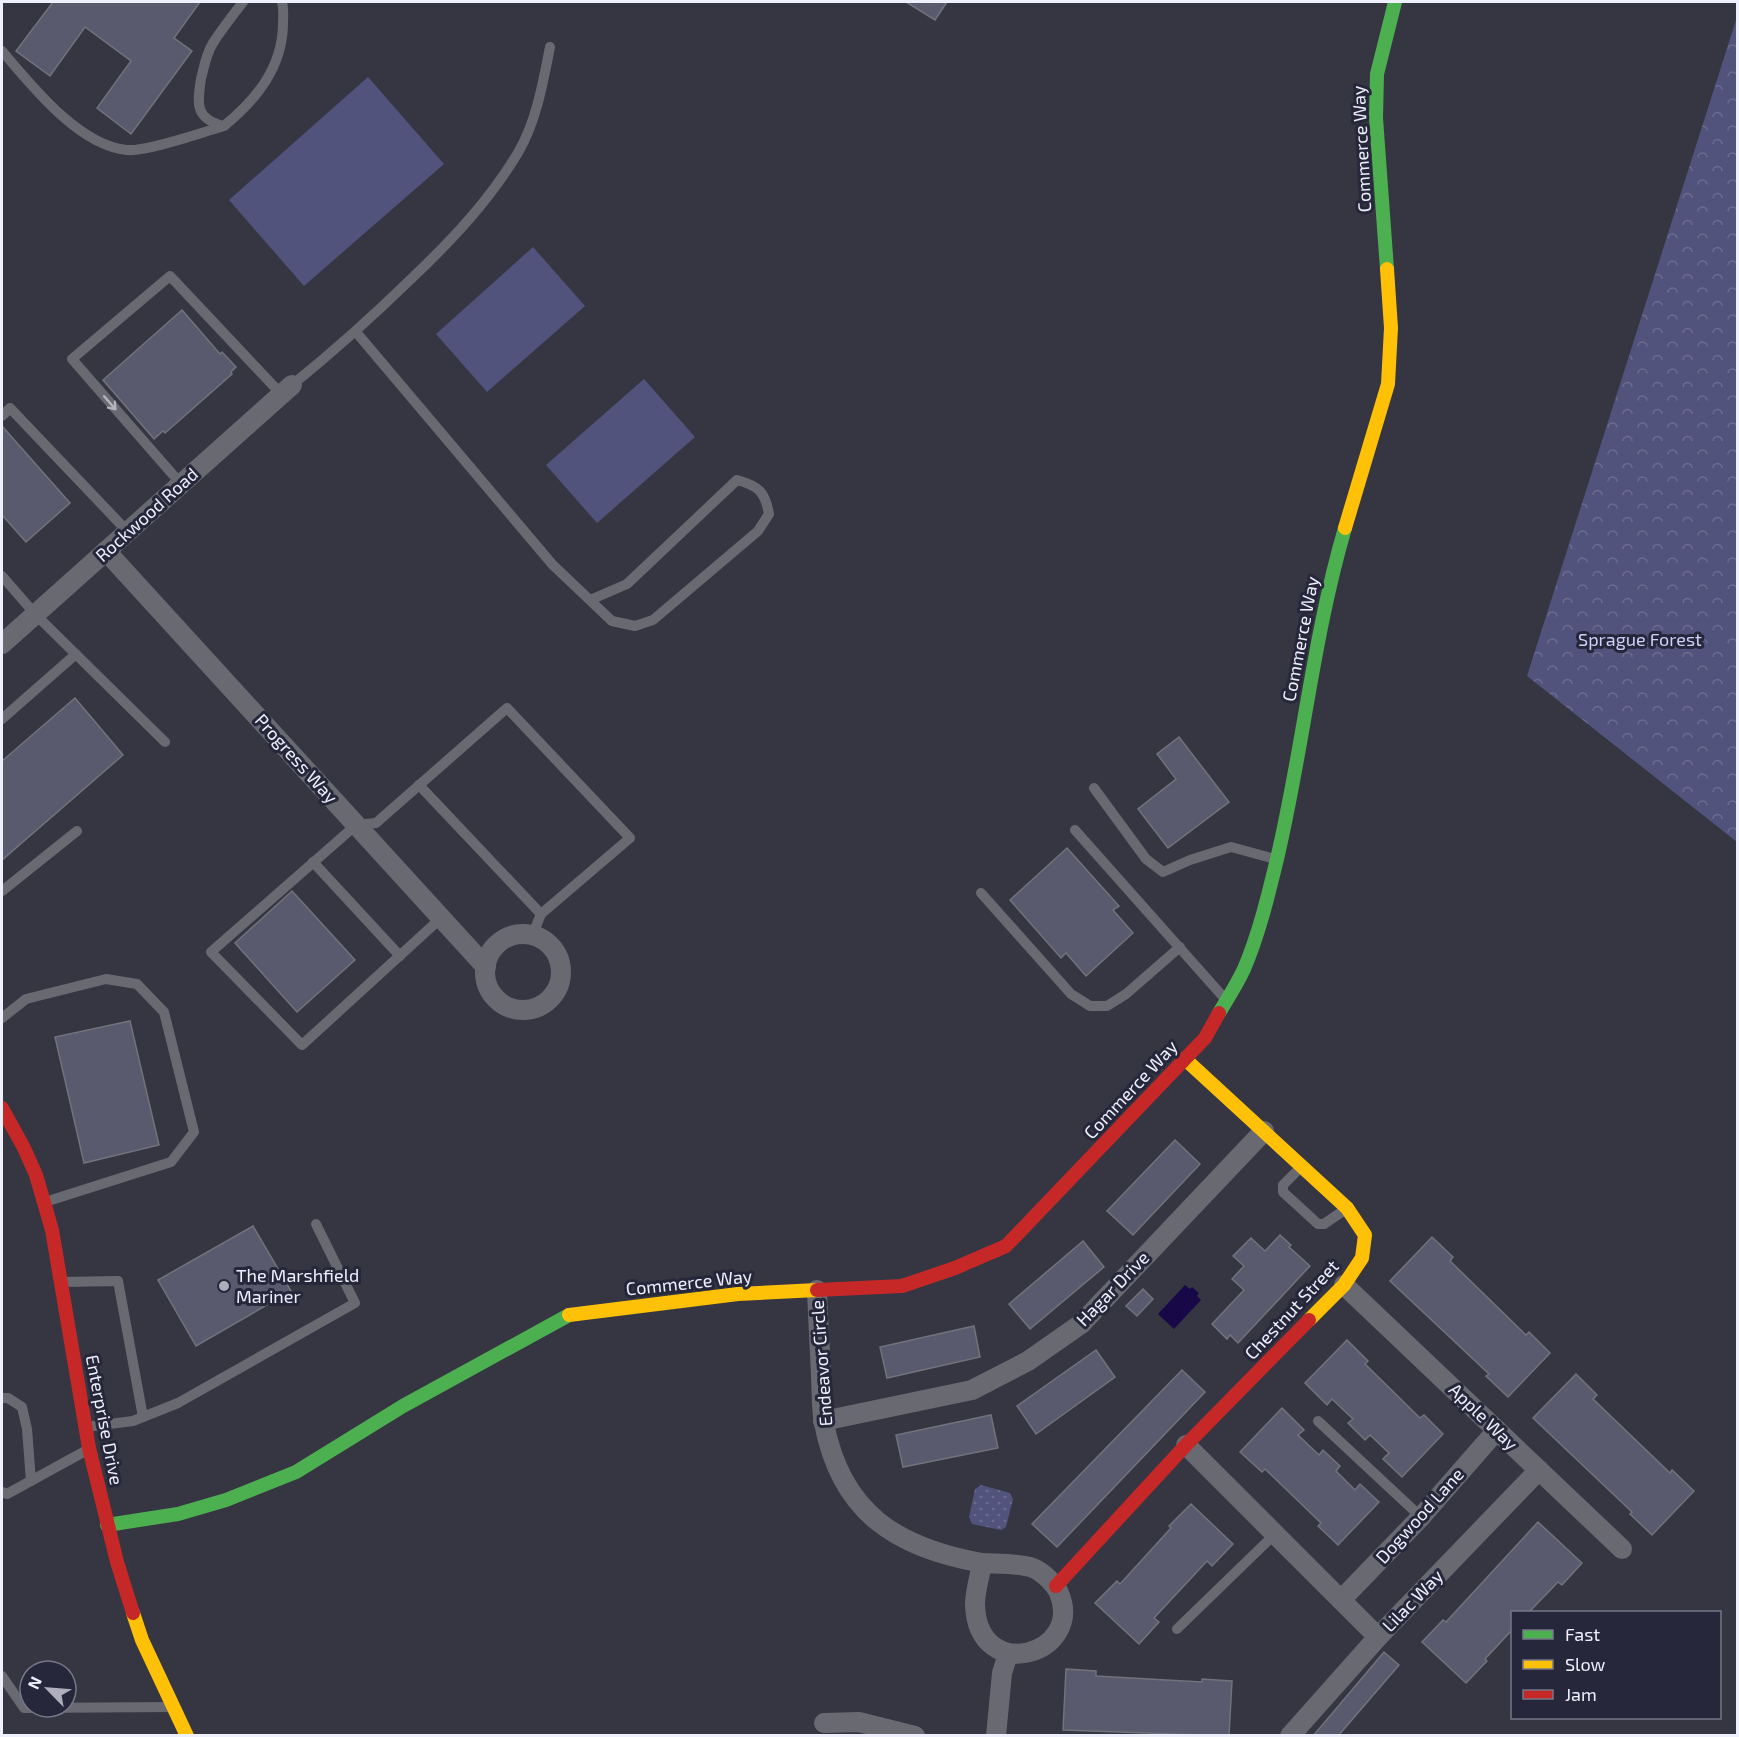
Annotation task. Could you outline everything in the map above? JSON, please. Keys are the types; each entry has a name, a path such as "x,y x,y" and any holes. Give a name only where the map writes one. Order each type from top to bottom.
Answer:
{"street":[{"name":"Commerce Way","path":"107,1525 178,1514 225,1500 296,1472 403,1406 571,1314 738,1294 902,1286 955,1268 1006,1246 1205,1038 1244,969 1266,904 1289,808 1319,632 1333,570 1388,384 1391,328 1376,107 1377,74 1395,2"},
{"name":"Rockwood Road","path":"2,644 287,390"},
{"name":"Progress Way","path":"106,551 486,967 486,980 491,993 500,1002 512,1008 525,1010 538,1007 549,1000 557,989 561,977 556,953 548,944 532,936"},
{"path":"486,967 495,946 505,939 516,935 532,936"},
{"name":"Chestnut Street","path":"1056,1586 1186,1445 1344,1285 1362,1258 1365,1235 1347,1208 1185,1059"},
{"name":"Enterprise Drive","path":"3,1115 24,1148 44,1202 61,1282 89,1448 107,1525 129,1602 142,1640 187,1736"},
{"name":"Hagar Drive","path":"823,1422 972,1390 1028,1361 1081,1324 1264,1131"},
{"name":"Apple Way","path":"1344,1285 1622,1549"},
{"name":"Endeavor Circle","path":"817,1290 823,1422 831,1452 846,1485 865,1510 889,1531 918,1547 950,1557 1034,1569 1056,1586"},
{"name":"Dogwood Lane","path":"1341,1600 1421,1517 1497,1430"},
{"path":"1186,1445 1378,1637"},
{"name":"Lilac Way","path":"1290,1736 1378,1637 1539,1470"},
{"path":"982,1563 975,1604 981,1632 993,1646 1008,1654 1027,1654 1046,1646 1061,1626 1063,1602 1056,1586"},
{"path":"996,1736 1002,1673 1008,1654"},
{"path":"824,1723 859,1722 915,1736"}],"lane":[{"path":"224,126 211,123 204,116 197,102 204,63 211,45 243,2"},
{"path":"2,51 31,86 71,124 100,142 127,150 149,147 224,126 257,95 271,73 280,52 283,32 282,2"},
{"path":"181,484 72,358 170,276 287,390 356,332 430,261 482,206 520,149 541,96 550,47"},
{"path":"356,332 552,564 612,621 635,626 653,620 758,531 770,514 766,499 754,484 738,480 627,584 590,600"},
{"path":"2,416 10,408 128,532"},
{"path":"2,576 35,614 165,742"},
{"path":"2,718 76,654"},
{"path":"441,918 302,1046 212,952 356,825 376,823 507,708 630,838 541,914 532,936"},
{"path":"419,785 541,914"},
{"path":"1094,788 1146,859 1162,872 1231,847 1277,859"},
{"path":"1075,830 1227,1000"},
{"path":"2,891 77,831"},
{"path":"313,862 400,956"},
{"path":"981,894 1071,994 1090,1006 1107,1006 1126,994 1180,947"},
{"path":"2,1018 26,999 106,979 137,984 164,1012 194,1132 171,1162 44,1202"},
{"path":"1302,1165 1283,1185 1283,1191 1318,1224 1324,1224 1347,1208"},
{"path":"86,1427 133,1421 178,1403 355,1303 316,1224"},
{"path":"61,1282 118,1281 143,1417"},
{"path":"2,1398 8,1398 22,1407 27,1429 32,1480"},
{"path":"1318,1421 1421,1517"},
{"path":"3,1496 89,1448"},
{"path":"1177,1629 1275,1534"},
{"path":"2,1676 24,1708 174,1707"}],"green space":[{"name":"Sprague Forest","path":"1737,17 1738,842 1527,676"},
{"path":"368,77 444,164 304,286 229,200"},
{"path":"533,247 585,306 487,392 436,334"},
{"path":"644,379 695,437 597,523 546,465"},
{"path":"981,1485 1010,1493 1013,1499 1006,1527 1001,1530 972,1524 969,1517 975,1489"}],"shaded area":[{"path":"1185,1285 1199,1293 1197,1296 1201,1300 1174,1329 1158,1314"}],"building":[{"path":"53,2 200,2 174,38 192,51 131,134 97,108 131,61 85,27 50,76 16,51"},
{"path":"906,2 947,2 935,20"},
{"path":"182,310 220,354 222,352 236,367 231,372 232,374 165,433 163,431 154,439 103,380"},
{"path":"2,426 70,503 26,542 2,515"},
{"path":"75,698 123,755 2,860 2,761"},
{"path":"1179,737 1229,802 1168,848 1138,809 1176,779 1157,754"},
{"path":"1067,848 1119,906 1113,910 1133,933 1086,976 1066,953 1061,958 1010,900"},
{"path":"292,891 355,960 297,1012 235,943"},
{"path":"130,1021 159,1145 84,1163 55,1037"},
{"path":"1175,1140 1200,1164 1133,1235 1107,1211"},
{"name":"The Marshfield Mariner","path":"253,1226 291,1291 196,1346 158,1280"},
{"path":"1280,1235 1291,1245 1289,1247 1310,1266 1238,1343 1230,1335 1227,1339 1212,1324 1244,1290 1232,1279 1244,1266 1233,1256 1251,1238 1265,1251"},
{"path":"1432,1237 1453,1257 1450,1261 1526,1335 1529,1332 1550,1353 1508,1397 1486,1376 1489,1374 1390,1281"},
{"path":"1083,1241 1104,1267 1030,1329 1009,1304"},
{"path":"1143,1289 1153,1299 1137,1316 1126,1306"},
{"path":"974,1326 980,1357 887,1378 880,1347"},
{"path":"1347,1340 1368,1361 1365,1364 1420,1418 1424,1415 1443,1434 1402,1477 1383,1459 1389,1453 1370,1435 1365,1440 1348,1423 1353,1419 1332,1399 1327,1405 1305,1383"},
{"path":"1096,1350 1115,1377 1036,1434 1017,1406"},
{"path":"1182,1370 1205,1392 1057,1547 1032,1524"},
{"path":"1576,1374 1597,1395 1593,1399 1670,1473 1672,1470 1694,1491 1652,1535 1630,1514 1632,1512 1533,1418"},
{"path":"1282,1408 1304,1430 1298,1435 1319,1455 1323,1450 1340,1466 1336,1471 1355,1490 1360,1484 1379,1502 1338,1545 1318,1526 1321,1523 1265,1469 1262,1472 1240,1452"},
{"path":"991,1415 998,1448 903,1467 896,1435"},
{"path":"1191,1504 1233,1544 1212,1566 1207,1561 1154,1618 1159,1622 1139,1644 1095,1603 1117,1581 1120,1584 1171,1528 1169,1526"},
{"path":"1538,1522 1582,1563 1562,1585 1558,1582 1530,1611 1511,1611 1511,1631 1466,1683 1422,1642 1443,1620 1446,1622"},
{"path":"1384,1652 1399,1665 1338,1736 1313,1736"},
{"path":"1066,1669 1096,1671 1096,1676 1202,1682 1202,1679 1232,1681 1229,1736 1063,1730"}],"traffic: fast":[{"path":"1387,269 1376,118 1377,74 1395,2"},
{"path":"1219,1013 1244,969 1267,901 1286,818 1316,652 1345,528"},
{"path":"107,1525 178,1514 226,1500 296,1472 403,1406 569,1315"}],"traffic: slow":[{"path":"1345,528 1388,384 1391,328 1387,269"},
{"path":"1185,1059 1347,1208 1365,1235 1362,1258 1344,1285 1309,1320"},
{"path":"569,1315 738,1294 817,1290"},
{"path":"133,1613 142,1640 187,1736"}],"traffic: jam":[{"path":"817,1290 902,1286 955,1268 1006,1246 1205,1038 1219,1013"},
{"path":"2,1108 36,1175 52,1230 89,1448 117,1562 133,1613"},
{"path":"1056,1586 1186,1445 1309,1320"}],"place":[{"name":"The Marshfield Mariner","path":"224,1286"}]}
